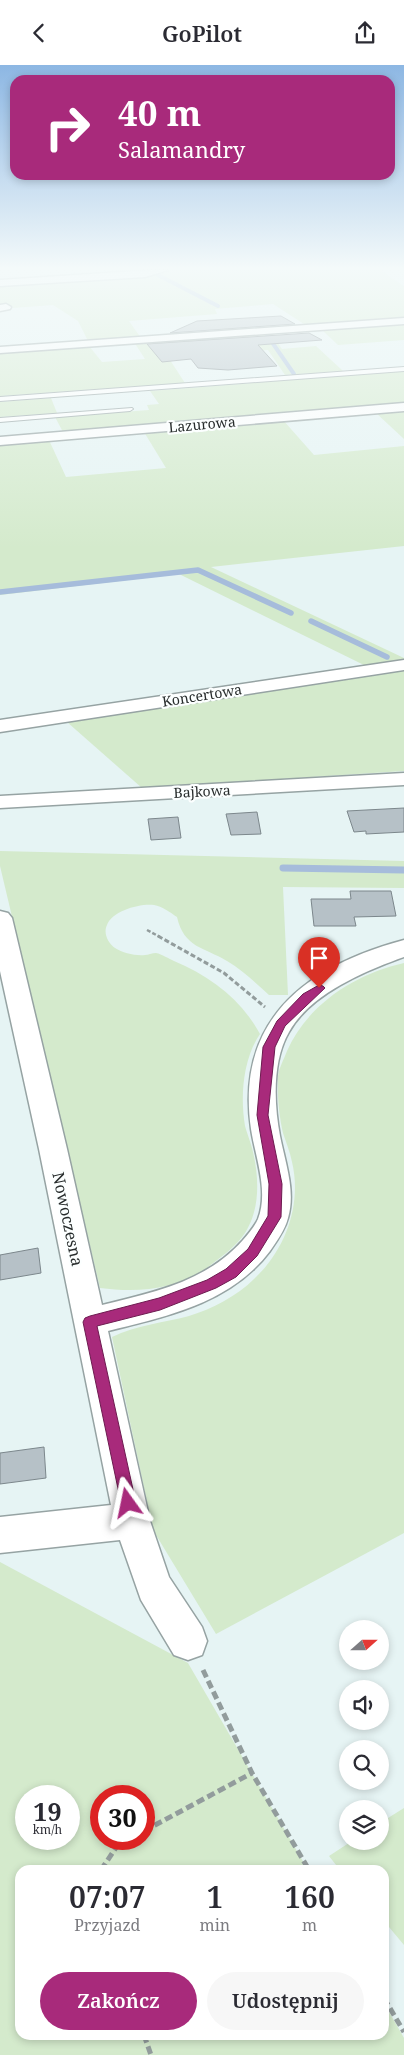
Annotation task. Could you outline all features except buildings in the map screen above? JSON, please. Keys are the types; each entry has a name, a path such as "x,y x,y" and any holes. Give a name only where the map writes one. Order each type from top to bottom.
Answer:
{"street":[{"name":"Lazurowa","path":"0,441 404,407"},
{"name":"Koncertowa","path":"0,726 404,665"},
{"name":"Bajkowa","path":"0,802 404,779"},
{"name":"Nowoczesna","path":"0,918 90,1322 132,1521 154,1587 188,1641"},
{"path":"90,1322 160,1304 212,1284 231,1273 253,1253 274,1217 275,1184 262,1115 269,1047 281,1024 307,997 331,979 366,961 404,948"},
{"path":"0,1535 132,1521"}],"lane":[{"path":"0,399 404,369"},
{"path":"0,420 130,409"}],"path":[{"path":"147,930 211,963 251,993 281,1024"},
{"path":"188,1641 252,1773 306,1865"},
{"path":"155,1825 252,1773"},
{"path":"104,1865 114,1850"},
{"path":"389,2006 404,2032"},
{"path":"146,2040 151,2055"}],"green space":[{"path":"0,363 172,363 185,383 0,396"},
{"path":"277,363 334,363 343,371 285,375"},
{"path":"404,371 404,404 63,432 55,417 149,410 147,405 159,404 150,391"},
{"path":"51,398 57,413 0,417 0,402"},
{"path":"404,410 404,439 375,412"},
{"path":"283,420 314,455 404,446 404,546 211,567 404,658 404,662 368,667 179,574 0,595 0,444 49,440 66,477 166,468 144,432"},
{"path":"404,671 404,771 142,788 67,722"},
{"path":"0,851 404,861 404,888 283,887 288,995 269,995 233,965 190,941 180,927 177,917 160,907 141,905 127,909 114,916 107,925 108,941 118,950 137,955 155,953 187,967 212,981 244,1010 260,1034 246,1066 243,1090 245,1126 252,1148 257,1180 254,1213 245,1233 234,1246 200,1273 159,1288 129,1290 100,1288 0,866"},
{"path":"404,963 404,1533 216,1634 153,1530 112,1337 140,1327 189,1316 215,1306 240,1291 265,1267 283,1240 293,1210 295,1194 295,1178 280,1119 278,1097 280,1067 287,1051 296,1034 320,1005 351,983 386,968"},
{"path":"0,1562 188,1663 305,1865 15,1865 15,2040 389,2040 389,2012 404,2038 404,2055 0,2055"},
{"path":"404,1808 404,1945 389,1927 389,1865 336,1865 329,1856 339,1849 389,1850 389,1817"}],"waterway":[{"path":"286,363 294,374"},
{"path":"0,592 198,570 291,613"},
{"path":"311,621 387,657"},
{"path":"283,868 404,870"}],"route":[{"path":"128,1503 90,1322 160,1304 212,1284 231,1273 253,1253 274,1217 275,1184 262,1115 269,1047 281,1024 307,997 319,988"}]}
